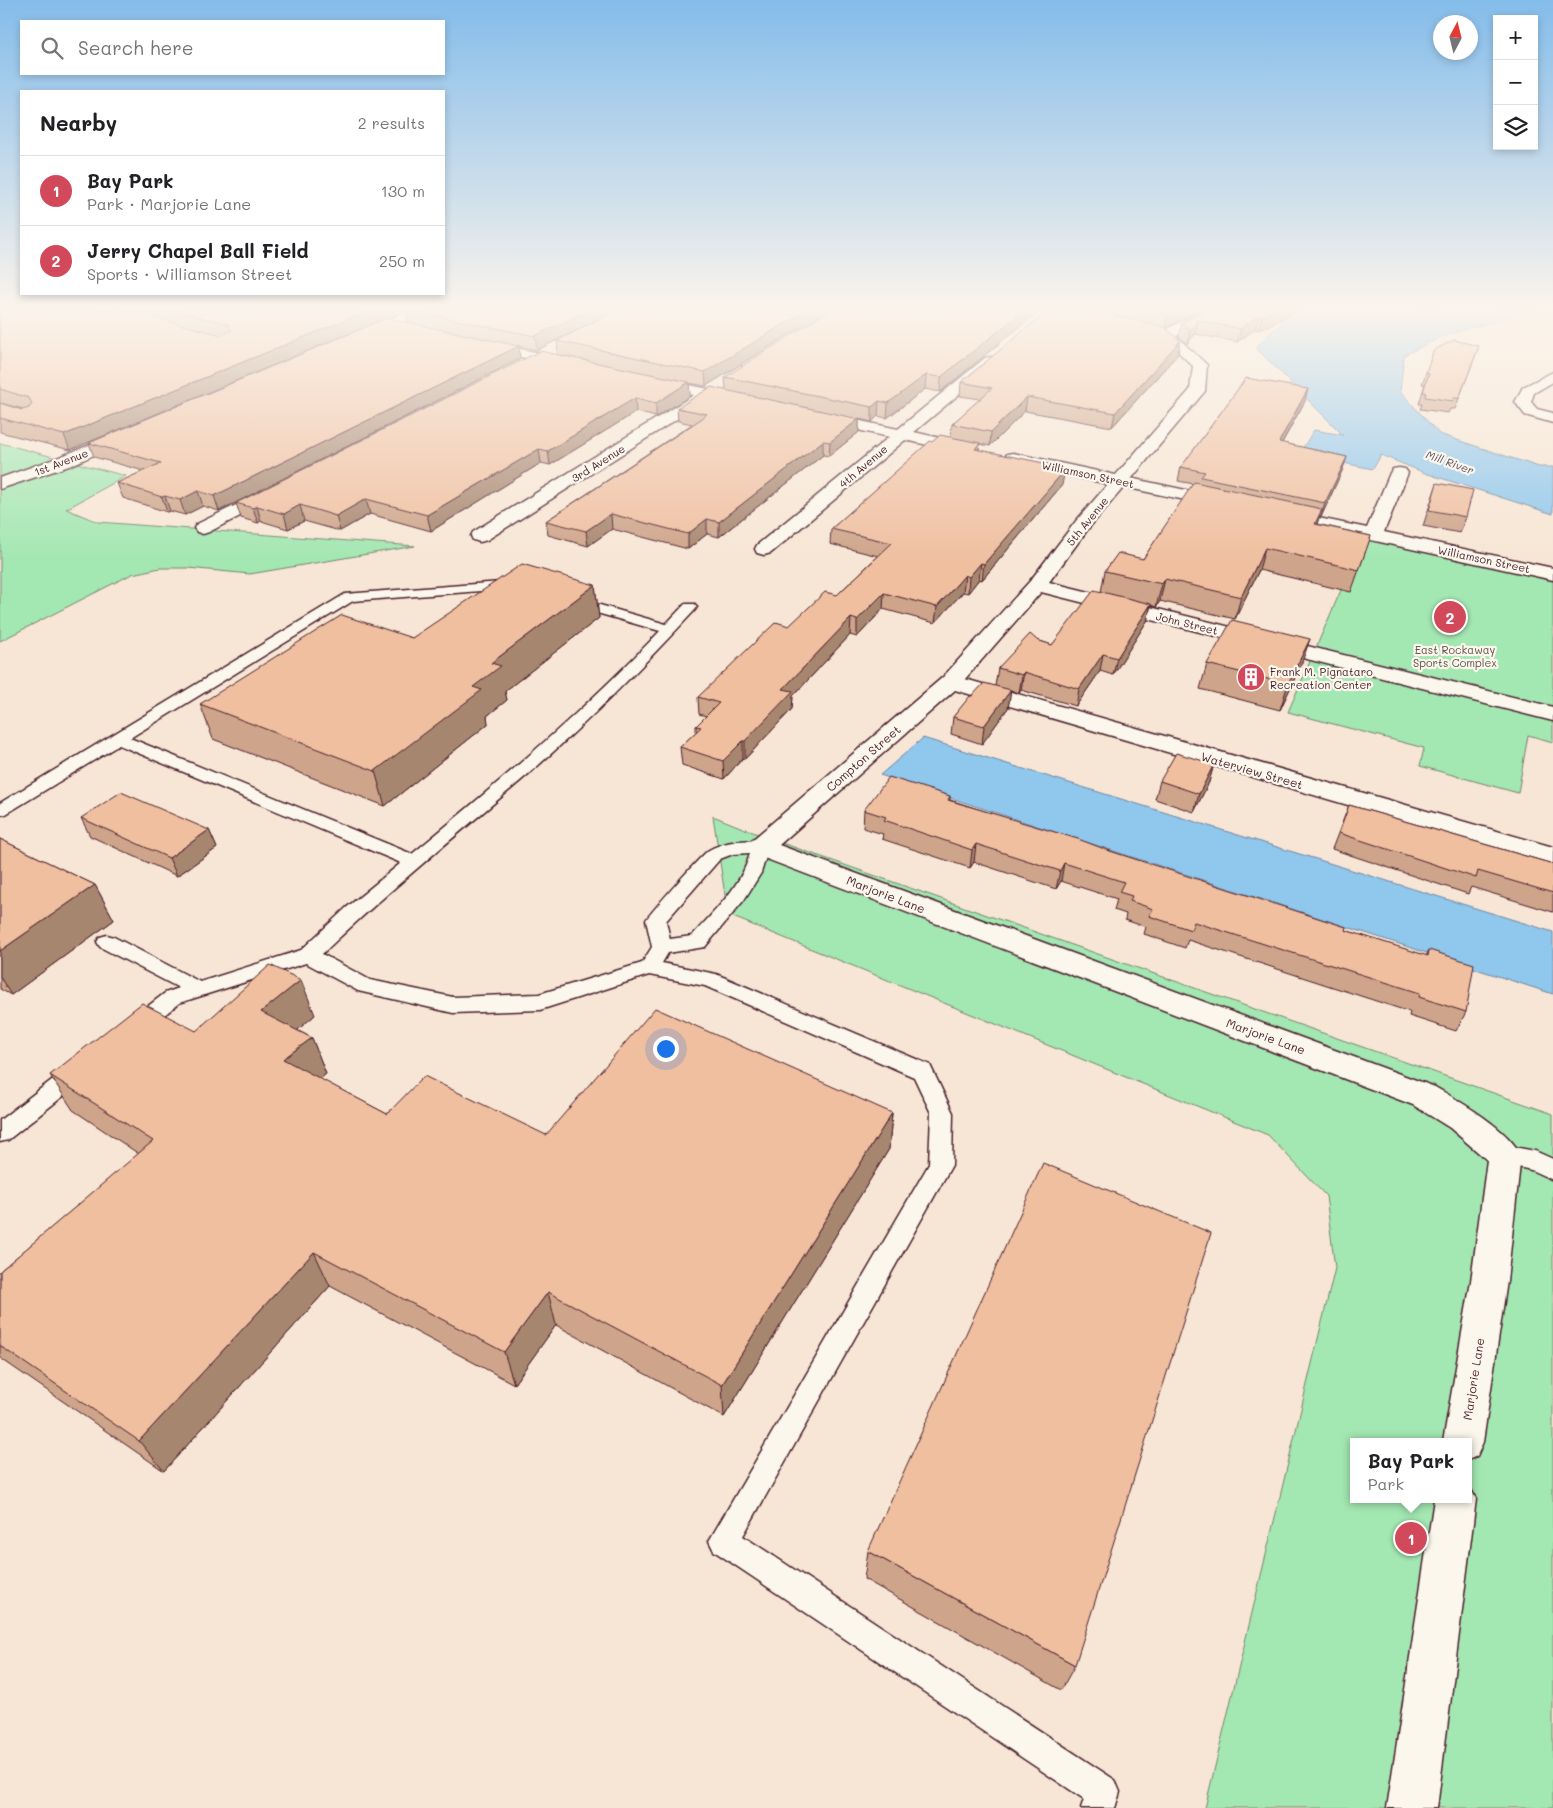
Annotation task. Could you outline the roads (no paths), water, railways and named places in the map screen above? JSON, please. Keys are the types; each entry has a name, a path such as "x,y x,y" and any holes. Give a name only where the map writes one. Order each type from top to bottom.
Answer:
{"street":[{"name":"3rd Avenue","path":"480,536 708,393"},
{"path":"711,393 757,404"},
{"name":"4th Avenue","path":"764,549 950,393"},
{"name":"5th Avenue","path":"950,682 1037,585 1082,525 1195,393"},
{"path":"1527,393 1523,402 1530,412 1553,418"},
{"name":"Williamson Street","path":"805,414 1237,506"},
{"name":"1st Avenue","path":"0,484 63,462 138,430"},
{"path":"1373,535 1399,474"},
{"path":"203,528 282,487"},
{"name":"Williamson Street","path":"1266,512 1553,574"},
{"name":"John Street","path":"1037,585 1553,714"},
{"name":"Compton Street","path":"768,841 950,682"},
{"name":"Waterview Street","path":"950,682 1553,856"},
{"name":"Marjorie Lane","path":"768,841 1424,1096 1462,1119 1504,1156 1489,1281 1465,1438"},
{"path":"1412,1808 1455,1503"}],"lane":[{"path":"0,810 350,597 512,585 530,590"},
{"path":"558,598 669,629"},
{"path":"125,1035 172,998 308,956 353,913 530,764 633,668 690,607"},
{"path":"117,738 415,862"},
{"path":"308,956 365,986 453,1005 540,1002 597,982 698,942 737,896 755,869 768,841"},
{"path":"656,958 656,920 714,855 731,848 768,841"},
{"path":"107,942 198,990"},
{"path":"656,958 710,979 922,1071 942,1113 940,1165 724,1541 1103,1792 1098,1808"},
{"path":"0,1133 94,1059"},
{"path":"1504,1156 1535,1161 1553,1170"}],"water":[{"name":"Mill River","path":"1301,393 1402,393 1439,434 1539,467 1553,467 1553,514 1425,473 1381,455 1373,469 1299,454 1314,430 1343,435"},
{"path":"923,738 1553,932 1553,994 880,775"}],"place":[{"name":"Jerry Chapel Ball Field","path":"1450,617"},
{"name":"Frank M. Pignataro Recreation Center","path":"1251,677"},
{"name":"Bay Park","path":"1411,1538"}],"park label":[{"name":"East Rockaway Sports Complex","path":"1455,655"}]}
